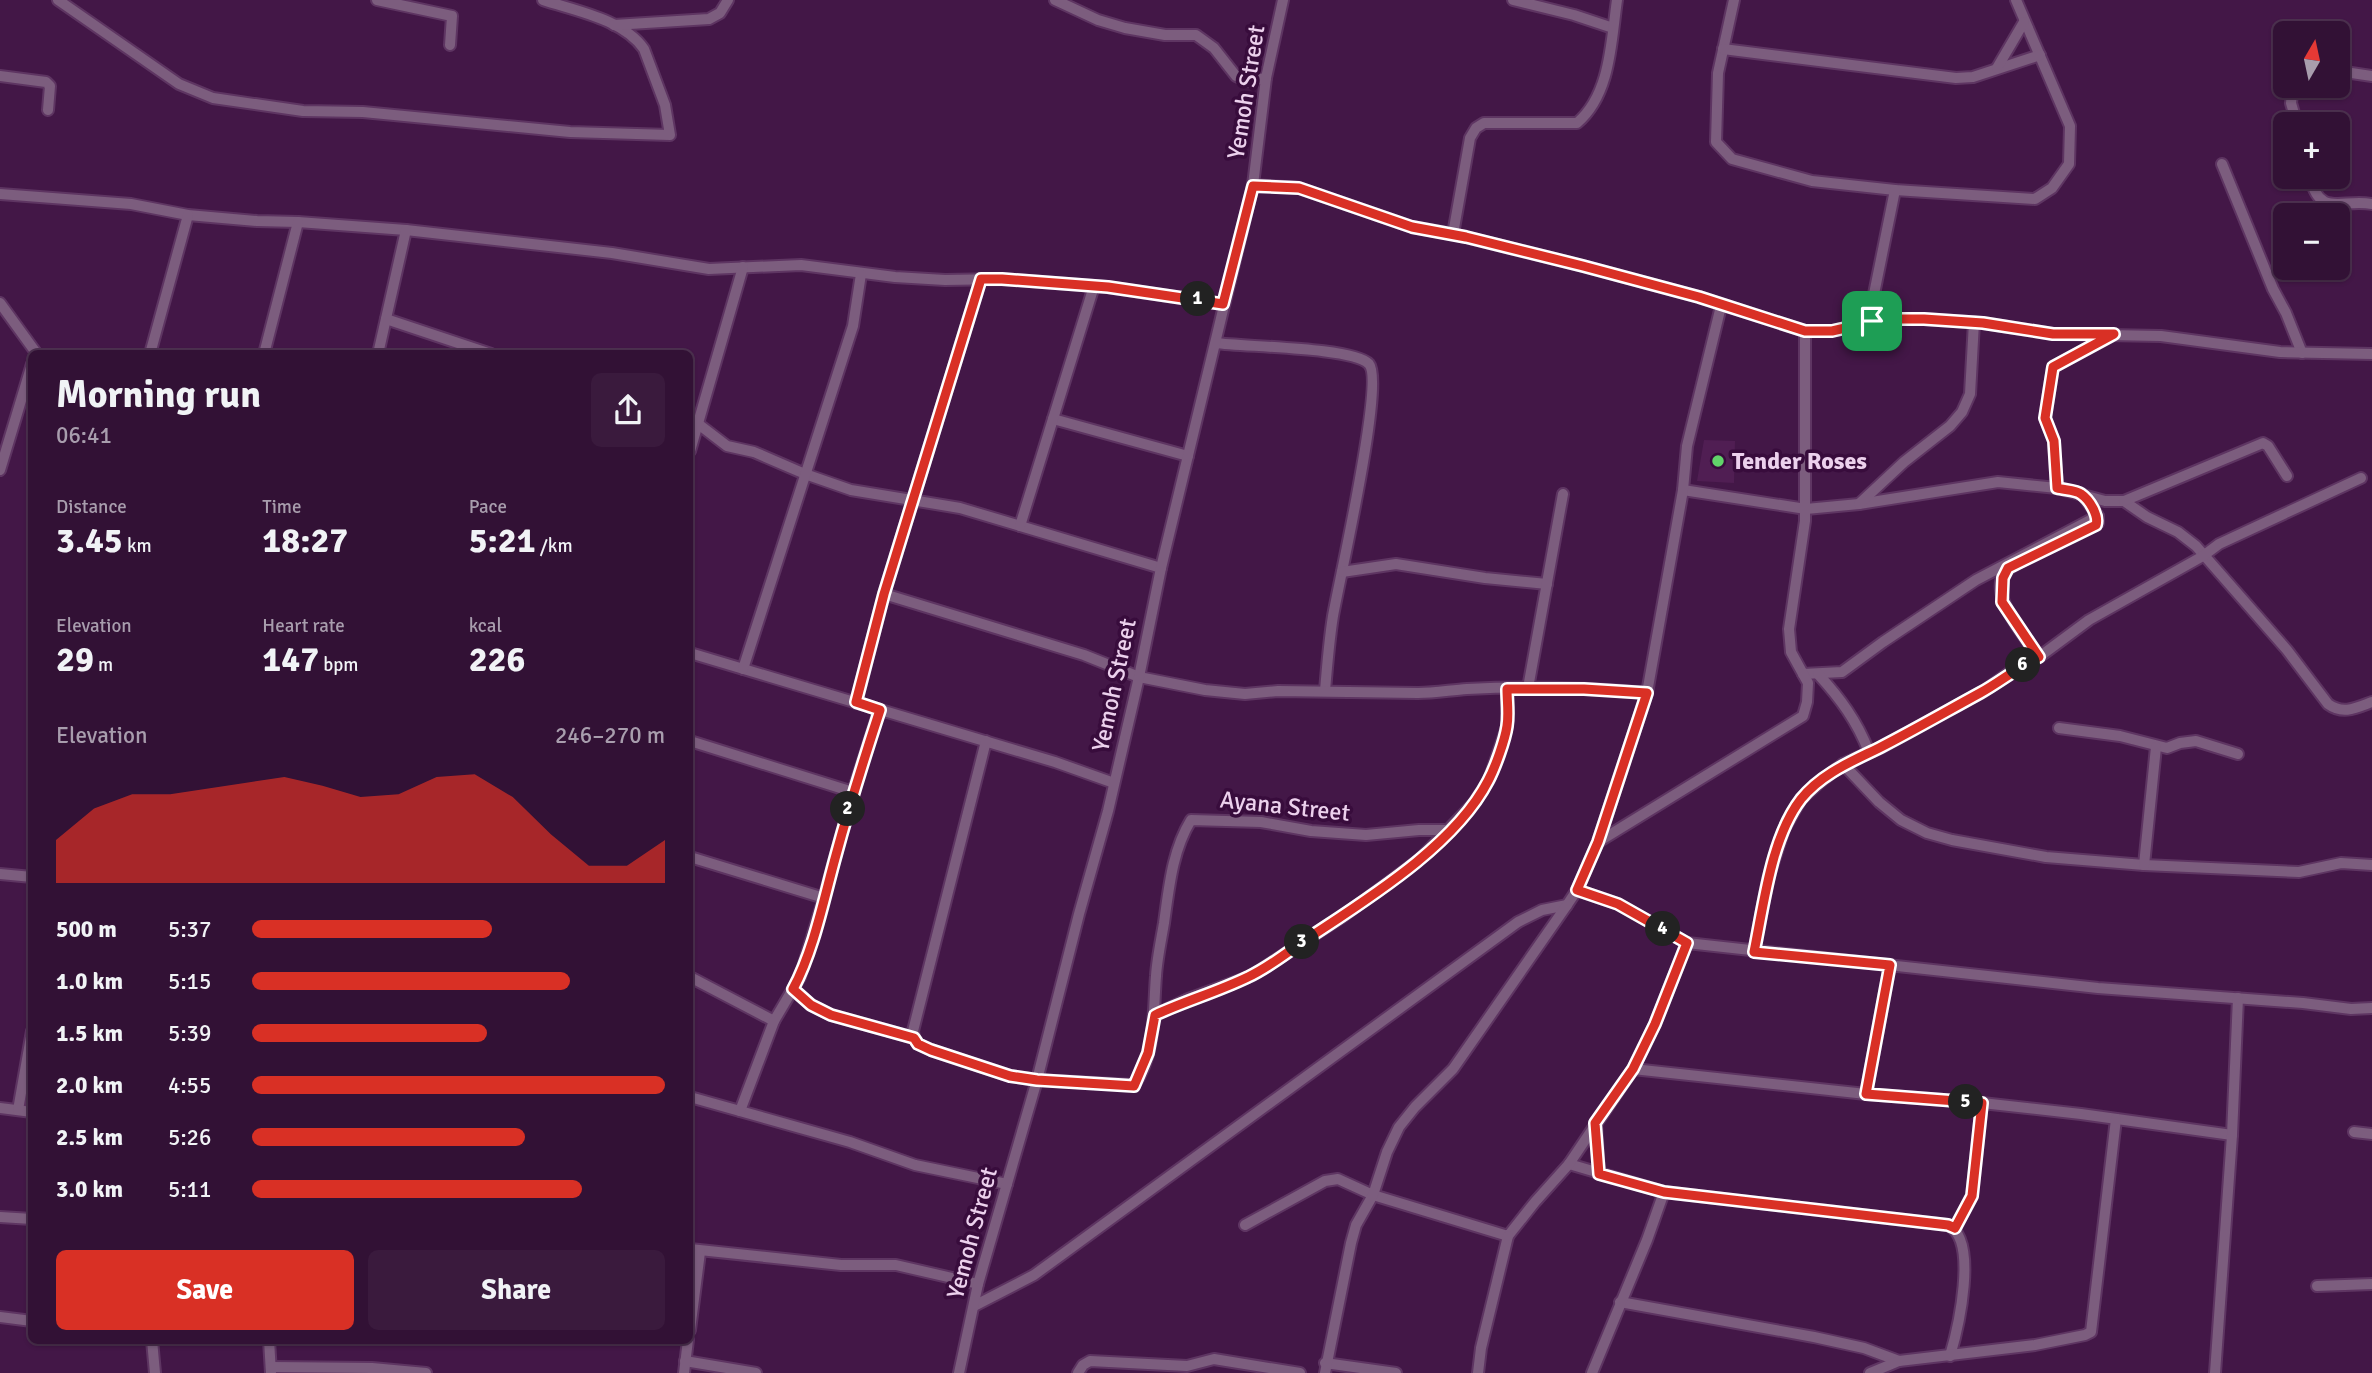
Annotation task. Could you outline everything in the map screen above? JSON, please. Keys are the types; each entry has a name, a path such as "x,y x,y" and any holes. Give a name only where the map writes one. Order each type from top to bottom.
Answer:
{"street":[{"path":"58,0 178,84 212,98 303,111 363,112 570,132 670,135 665,105 640,43 614,25 543,0"},
{"path":"377,0 452,16 450,45"},
{"path":"614,25 709,19 720,13 728,0"},
{"path":"1055,0 1071,3 1098,20 1125,28 1166,35 1196,35 1213,48 1236,76 1248,81 1266,78"},
{"name":"Yemoh Street","path":"959,1373 978,1284 1037,1080 1114,783 1161,568 1253,186 1266,78 1283,0"},
{"path":"1513,0 1613,28"},
{"path":"1453,234 1470,138 1476,128 1484,123 1577,122 1589,113 1597,99 1606,69 1617,0"},
{"path":"1734,0 1716,98 1716,142 1732,159 1812,181 1895,190 2035,199 2052,188 2069,164 2070,126 2016,0"},
{"path":"1997,68 2024,22"},
{"path":"1723,49 1955,78 1973,77 2040,55"},
{"path":"2350,73 2372,76"},
{"path":"0,76 46,82 50,86 48,110"},
{"path":"2222,164 2302,352"},
{"path":"1253,186 1299,188 1412,227 1453,234 1583,266 1699,297 1805,331 1832,331 1872,321 1898,319 1974,322 2053,334 2161,336 2244,348 2372,354"},
{"path":"2315,189 2325,203 2372,204"},
{"path":"1872,321 1873,299 1895,190"},
{"path":"0,194 131,204 188,215 406,230 612,253 709,269 801,265 862,274 945,280 1002,279 1094,286 1223,304"},
{"path":"151,350 188,215"},
{"path":"265,350 298,222"},
{"path":"379,350 406,230"},
{"path":"743,267 693,421 727,446 754,452 850,490 960,508 1161,568"},
{"path":"743,669 853,326 862,274"},
{"path":"856,702 884,594 981,279"},
{"path":"1020,526 1094,286"},
{"path":"0,303 34,350"},
{"path":"1396,1373 1325,1368 1356,1225 1373,1195 1399,1126 1453,1069 1577,890 1598,842 1647,693 1683,490 1687,446 1721,306"},
{"path":"386,319 479,350"},
{"path":"1859,504 1950,426 1962,412 1970,394 1974,322"},
{"path":"1598,842 1803,716 1808,682 1791,652 1789,629 1806,509 1805,331"},
{"path":"2057,488 2054,441 2045,418 2053,367 2114,334"},
{"path":"1216,343 1336,354 1361,359 1370,366 1374,377 1370,415 1332,618 1325,691"},
{"path":"0,470 28,377"},
{"path":"1053,419 1188,456"},
{"path":"1683,490 1806,509 1859,504 1998,482 2057,488 2105,501 2124,501 2263,443 2268,446 2287,476"},
{"path":"1754,952 1769,879 1784,829 1801,799 1843,764 1984,691 2016,668 2039,657 2089,620 2203,556 2219,544 2361,478"},
{"path":"1528,688 1563,494"},
{"path":"2039,657 2002,602 2003,578 2008,568 2096,525 2098,516 2082,494"},
{"path":"2124,501 2147,517 2178,532 2196,546 2287,650 2334,709 2345,711 2372,702"},
{"path":"1803,674 1842,673 1976,580 2098,516"},
{"path":"1342,572 1396,564 1485,578 1547,584"},
{"path":"884,594 1084,655 1139,677 1205,690 1245,694 1278,691 1441,693 1463,689 1528,688 1647,693"},
{"path":"693,654 1055,762 1114,783"},
{"path":"1818,674 1843,701 1861,731 1869,752"},
{"path":"793,989 811,1005 831,1015 914,1038 918,1044 931,1050 1010,1076 1134,1086 1148,1053 1155,1015 1188,999 1251,976 1342,917 1420,859 1450,830 1474,803 1489,780 1507,727 1507,689"},
{"path":"740,1111 774,1021 800,977 853,792 880,710"},
{"path":"2059,728 2120,736 2166,748 2196,741 2238,754"},
{"path":"914,1038 986,741"},
{"path":"693,742 853,792"},
{"path":"2144,865 2156,747"},
{"path":"1843,764 1879,802 1901,820 1927,833 1952,840 2046,857 2144,865 2299,872 2341,863 2372,864"},
{"name":"Ayana Street","path":"1155,1015 1156,976 1170,881 1182,834 1191,820 1261,822 1311,831 1366,835 1450,830"},
{"path":"693,858 824,898"},
{"path":"0,874 28,877"},
{"path":"1577,890 1618,904 1687,943 2098,988 2351,1009 2372,1008"},
{"path":"974,1306 1034,1275 1518,922 1542,910 1567,905"},
{"path":"1478,1373 1481,1348 1508,1236 1569,1164 1633,1069 1660,1012 1687,943"},
{"path":"1866,1094 1890,965"},
{"path":"693,979 774,1021"},
{"path":"2215,1373 2232,1135 2238,998"},
{"path":"18,1110 28,1054"},
{"path":"1633,1069 1866,1094 1982,1103 2232,1135"},
{"path":"693,1098 850,1142 915,1165 1007,1185"},
{"path":"1955,1228 1972,1196 1982,1103"},
{"path":"0,1108 28,1111"},
{"path":"1870,1373 1899,1361 2058,1341 2091,1332 2116,1119"},
{"path":"1595,1123 1599,1174"},
{"path":"2354,1132 2372,1134"},
{"path":"1569,1164 1664,1192 1934,1223 1955,1228 1964,1261 1960,1317 1950,1356"},
{"path":"1245,1225 1325,1181 1338,1179 1373,1195 1508,1236"},
{"path":"1592,1373 1664,1192"},
{"path":"0,1217 28,1219"},
{"path":"693,1283 695,1251 841,1265 896,1265 978,1284"},
{"path":"2317,1286 2372,1284"},
{"path":"1620,1302 1814,1337 1864,1348 1899,1361"},
{"path":"0,1317 28,1320"},
{"path":"152,1344 155,1373"},
{"path":"269,1344 271,1370 400,1369 426,1373"},
{"path":"684,1373 687,1344"},
{"path":"1078,1373 1083,1365 1090,1361 1187,1366 1209,1359 1300,1373"},
{"path":"685,1361 756,1373"}],"shaded area":[{"name":"Tender Roses","path":"1704,440 1735,441 1734,483 1697,481"}],"place":[{"name":"Tender Roses","path":"1718,461"}],"route":[{"path":"1253,186 1299,188 1412,227 1466,237 1583,266 1699,297 1805,331 1832,331 1872,321 1924,319 1983,323 2053,334 2114,334 2053,367 2045,418 2054,441 2057,488 2082,494 2099,521 2096,525 2008,568 2003,578 2002,602 2039,657 2016,668 1984,691 1880,748 1843,764 1801,799 1784,829 1769,879 1754,952 1890,965 1866,1094 1982,1103 1972,1196 1955,1228 1948,1225 1664,1192 1599,1174 1595,1123 1633,1069 1655,1024 1687,943 1618,904 1577,890 1618,786 1647,693 1584,689 1507,689 1507,727 1489,780 1474,803 1450,830 1420,859 1342,917 1251,976 1188,999 1155,1015 1148,1053 1134,1086 1010,1076 931,1050 918,1044 914,1038 831,1015 811,1005 793,989 800,977 853,792 880,710 856,702 884,594 981,279 1108,287 1223,304 1253,186"}]}
